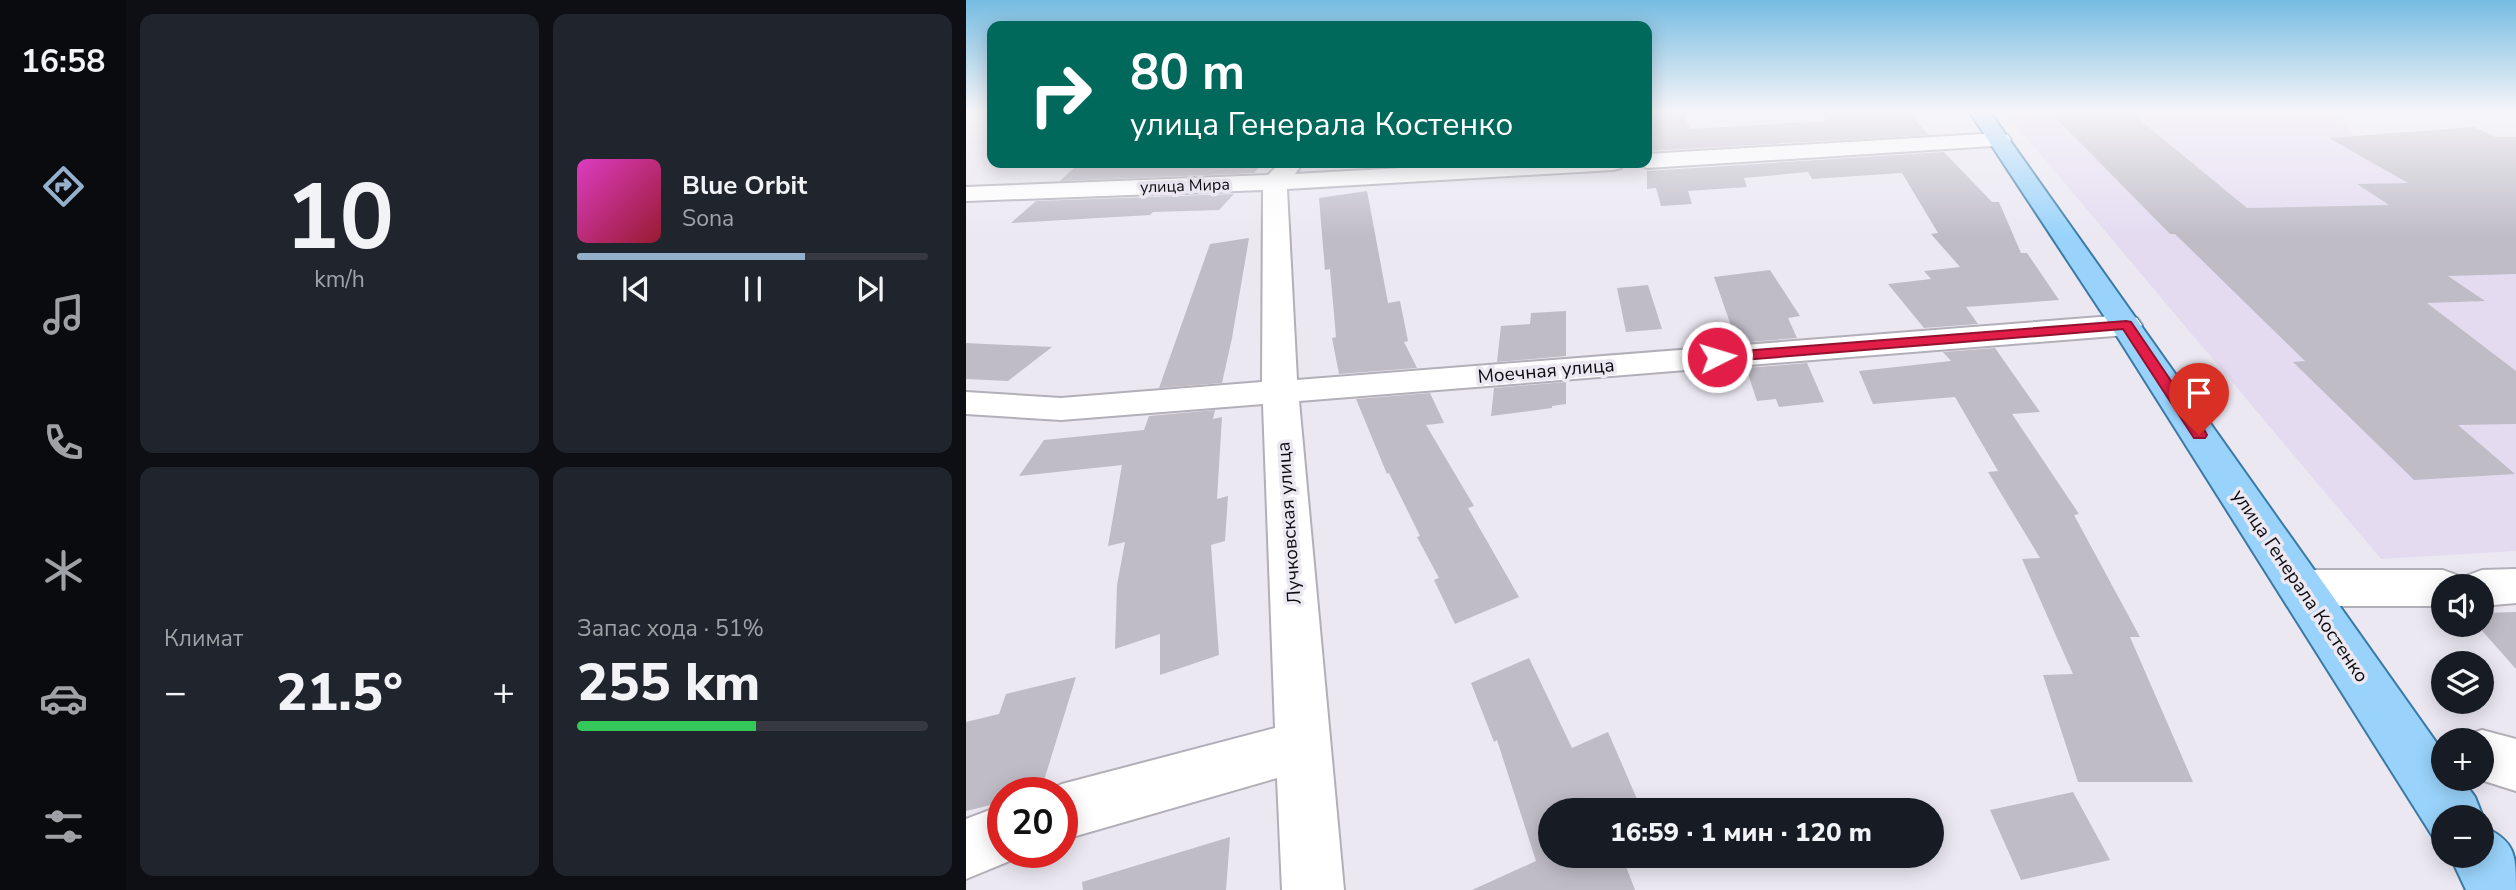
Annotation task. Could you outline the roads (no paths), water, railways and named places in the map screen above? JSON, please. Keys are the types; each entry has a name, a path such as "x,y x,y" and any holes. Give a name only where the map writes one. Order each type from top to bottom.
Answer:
{"main road":[{"name":"улица Генерала Костенко","path":"2007,153 2301,588 2420,738 2449,805"},
{"path":"2488,868 2502,890"}],"street":[{"path":"1652,160 1730,153"},
{"name":"улица Мира","path":"966,194 1284,172 1425,168"},
{"name":"Лучковская улица","path":"1284,172 1280,392 1312,890"},
{"name":"Моечная улица","path":"966,403 1062,409 2126,325"},
{"path":"2494,587 2516,586"},
{"path":"2301,588 2431,588"},
{"path":"1078,808 1304,746"},
{"path":"2494,759 2516,765"},
{"path":"966,849 987,840"}]}
